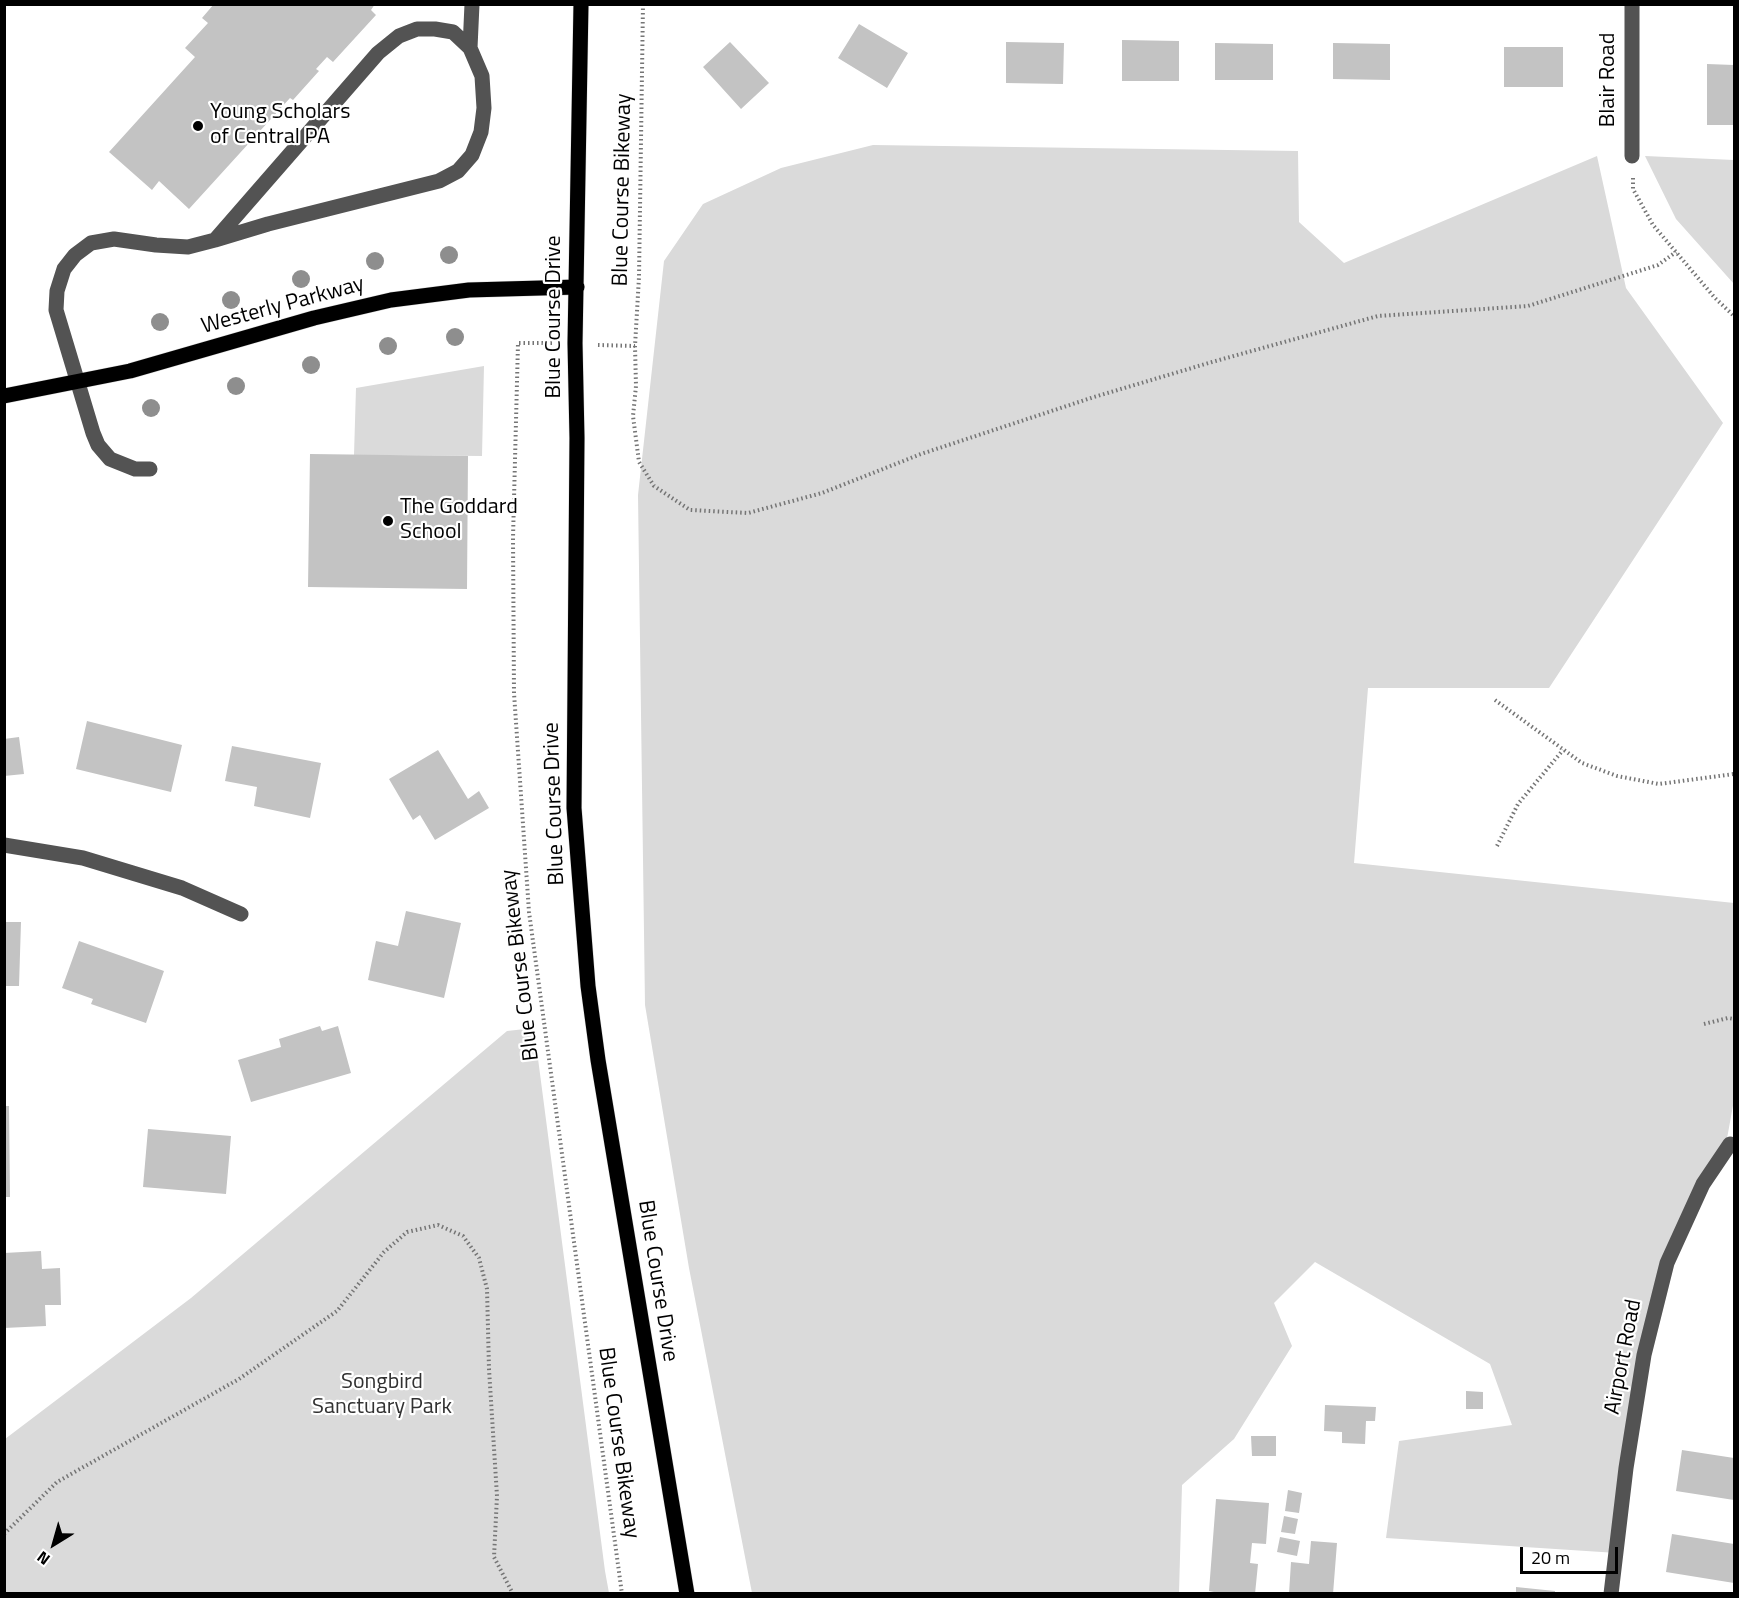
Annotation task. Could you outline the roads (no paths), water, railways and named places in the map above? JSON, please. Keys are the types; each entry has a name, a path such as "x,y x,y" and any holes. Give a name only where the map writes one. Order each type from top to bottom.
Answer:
{"main road":[{"name":"Blue Course Drive","path":"581,4 574,746 574,808 579,884 588,986 598,1060 687,1593"},
{"name":"Westerly Parkway","path":"4,396 78,383 159,364 314,318 391,300 469,290 577,287"}],"street":[{"path":"470,48 472,4"},
{"name":"Blair Road","path":"1632,4 1632,156"},
{"path":"150,469 135,469 117,463 104,454 93,434 59,320 56,300 64,268 75,255 91,243 114,239 188,248 215,240 268,224 439,181 458,171 475,148 481,132 484,108 482,76 470,48 453,32 435,28 417,29 399,36 378,52 215,240"},
{"path":"4,845 83,858 182,888 241,914"},
{"name":"Airport Road","path":"1611,1593 1626,1468 1644,1355 1668,1263 1703,1184 1730,1144"}],"place":[{"name":"Young Scholars of Central PA","path":"198,126"},
{"name":"The Goddard School","path":"388,521"}],"park label":[{"name":"Songbird Sanctuary Park","path":"382,1396"}]}
